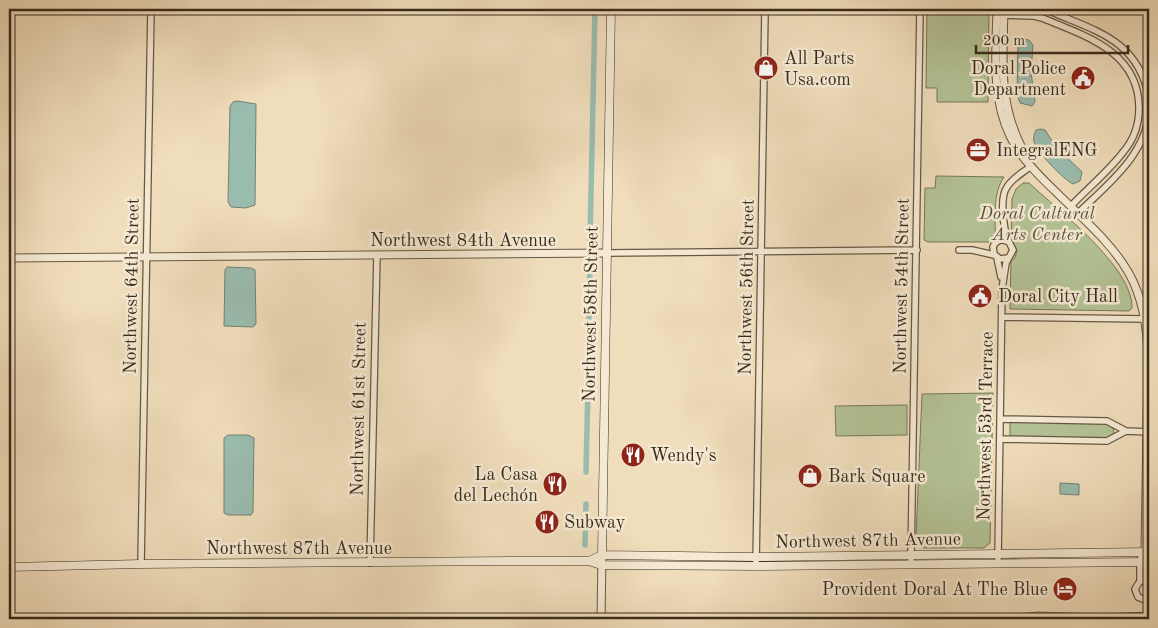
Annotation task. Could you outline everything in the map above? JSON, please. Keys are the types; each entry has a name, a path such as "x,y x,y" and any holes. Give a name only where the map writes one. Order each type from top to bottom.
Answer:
{"main road":[{"name":"Northwest 58th Street","path":"602,555 611,9"},
{"name":"Northwest 87th Avenue","path":"589,561 602,555 756,557 1147,552"},
{"name":"Northwest 87th Avenue","path":"9,567 141,564 589,561 601,565 756,566 1149,561"}],"street":[{"name":"Northwest 64th Street","path":"141,564 151,9"},
{"name":"Northwest 56th Street","path":"756,566 765,9"},
{"name":"Northwest 54th Street","path":"911,564 920,9"},
{"path":"1045,9 1103,34 1128,51 1142,72 1149,98"},
{"path":"1000,12 1034,16 1099,43 1117,56 1131,74 1139,94 1137,125 1126,149 1071,206"},
{"path":"1000,12 996,77 1000,110 1010,137 1031,166 1115,250 1127,268 1148,319 1147,552 1149,561"},
{"path":"1000,12 1004,96 1009,116 1025,158"},
{"path":"1056,24 1060,16"},
{"path":"1000,110 1009,116"},
{"path":"1078,213 1134,155 1144,138 1149,112"},
{"path":"959,250 972,250 995,256 1002,260 1008,258 1013,251 1008,241 1004,219 1004,200 1007,186 1031,166"},
{"path":"995,256 992,249 1004,219"},
{"path":"972,250 1004,240 1008,241"},
{"name":"Northwest 84th Avenue","path":"9,258 917,250"},
{"name":"Northwest 61st Street","path":"370,563 377,255"},
{"name":"Northwest 53rd Terrace","path":"995,256 1000,268 1002,289 998,562"},
{"name":"Northwest 53rd Terrace","path":"1002,289 1008,258"},
{"path":"1002,317 1148,319"},
{"path":"1000,419 1107,421 1126,431 1148,432"},
{"path":"1113,424 1116,432 1113,439"},
{"path":"1000,439 1102,441 1113,439 1126,431"},
{"path":"1147,552 1140,562 1140,581 1136,587 1136,595 1141,599 1149,599"},
{"name":"Northwest 58th Street","path":"600,619 602,555"},
{"path":"1140,581 1149,581"}],"green space":[{"path":"927,9 989,9 988,102 937,102 937,88 926,88"},
{"path":"936,176 1004,177 996,199 995,238 990,242 928,242 924,240 925,188 935,188"},
{"name":"Doral Cultural Arts Center","path":"1023,183 1029,183 1075,224 1107,258 1120,275 1129,292 1132,308 1129,311 1010,309 1011,261 1015,258 1017,250 1011,238 1012,199 1016,189"},
{"path":"993,393 990,543 984,548 923,548 916,538 922,394"},
{"path":"907,405 907,435 836,436 835,406"},
{"path":"1010,422 1107,423 1113,427 1114,433 1109,439 1010,438"},
{"path":"1038,612 1099,614 1149,612 1149,619 808,619 831,615 838,615 841,618 855,615 993,616"},
{"path":"726,614 736,616 760,614 772,617 805,615 808,619 714,619"},
{"path":"697,617 714,619 677,619"}],"shaded area":[{"path":"1018,40 1029,40 1033,45 1031,72 1035,102 1032,106 1020,103 1017,94"},
{"path":"233,102 256,104 255,205 246,208 231,207 228,202 230,106"},
{"path":"1036,130 1045,130 1057,148 1082,172 1080,181 1073,184 1063,177 1036,147 1034,134"},
{"path":"227,267 251,268 255,270 256,324 253,327 224,326 225,270"},
{"path":"228,435 248,435 254,438 253,512 251,515 228,515 224,513 224,438"},
{"path":"1060,483 1079,484 1079,495 1060,494"}],"waterway":[{"path":"590,240 595,9"},
{"path":"588,372 590,260"},
{"path":"586,472 588,385"},
{"path":"585,545 586,504"}],"place":[{"name":"All Parts Usa.com","path":"766,68"},
{"name":"Doral Police Department","path":"1083,78"},
{"name":"IntegralENG","path":"978,150"},
{"name":"Doral City Hall","path":"980,296"},
{"name":"Wendy's","path":"633,455"},
{"name":"Bark Square","path":"810,476"},
{"name":"La Casa del Lechón","path":"555,484"},
{"name":"Subway","path":"547,522"},
{"name":"Provident Doral At The Blue","path":"1065,589"}]}
